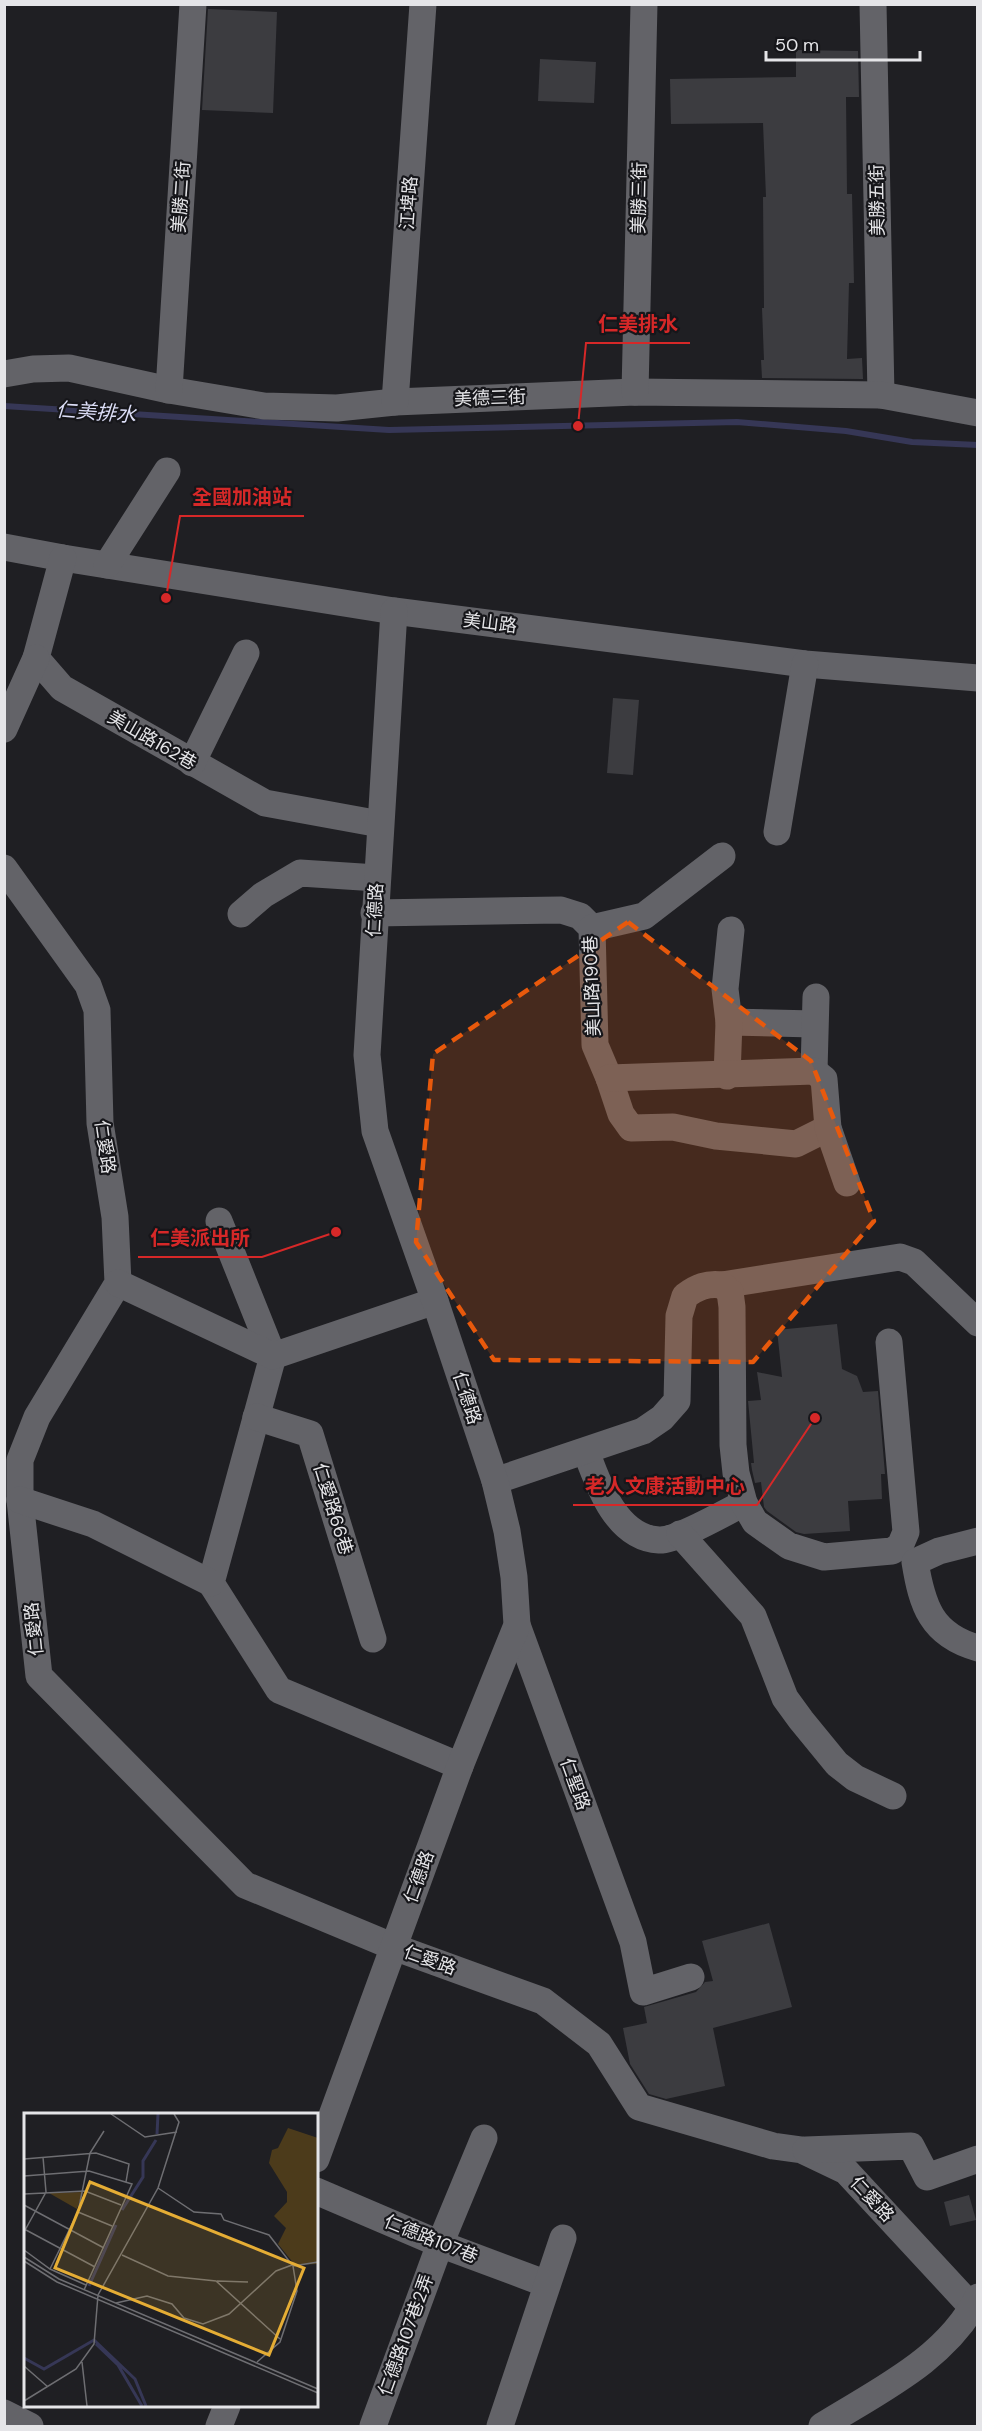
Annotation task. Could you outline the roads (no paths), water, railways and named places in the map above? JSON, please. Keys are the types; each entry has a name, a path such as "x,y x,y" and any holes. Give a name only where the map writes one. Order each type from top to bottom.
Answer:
{"street":[{"name":"美勝二街","path":"169,390 193,4"},
{"name":"江埤路","path":"395,402 423,4"},
{"name":"美勝三街","path":"635,392 644,4"},
{"name":"美勝五街","path":"873,4 881,395"},
{"name":"美德三街","path":"4,374 33,369 69,368 169,390 264,406 337,408 395,402 635,392 881,395 978,413"},
{"path":"107,565 167,471"},
{"name":"美山路","path":"4,547 394,611 805,664 978,678"},
{"path":"4,729 36,658 63,558"},
{"name":"仁德路","path":"318,2154 460,1766 517,1625 514,1577 507,1531 495,1481 375,1131 367,1055 394,611"},
{"path":"192,763 246,653"},
{"name":"美山路162巷","path":"36,658 62,688 265,803 380,824"},
{"path":"777,832 805,664"},
{"path":"592,928 644,916 722,856"},
{"name":"仁愛路","path":"4,868 88,985 97,1010 100,1124 115,1217 118,1283 37,1417 20,1460 20,1500 39,1676 245,1886 394,1947 543,2001 599,2044 639,2107 773,2146 802,2150 846,2170 973,2315 920,2365 822,2427"},
{"path":"241,914 263,895 300,873 377,878"},
{"name":"美山路190巷","path":"374,913 561,910 580,916 592,928 595,1045 621,1114 631,1128 673,1127 716,1136 796,1144 828,1128"},
{"path":"727,1076 729,1022 725,989 731,930"},
{"path":"729,1022 815,1011 814,1071"},
{"path":"609,1078 727,1076 814,1071 824,1079 828,1128 847,1183"},
{"path":"211,1583 273,1356 219,1221"},
{"path":"495,1481 643,1431 662,1418 677,1401 679,1316 685,1296 697,1287 900,1257 914,1262 978,1323"},
{"path":"118,1283 273,1356 435,1301"},
{"path":"722,1285 730,1292 732,1307 733,1445 736,1473 744,1503 755,1522 789,1546 824,1557 892,1551 900,1546 978,1529"},
{"path":"889,1342 906,1532 900,1546"},
{"name":"仁愛路66巷","path":"256,1417 310,1434 373,1639"},
{"path":"586,1451 602,1495 625,1524 643,1537 660,1541 680,1534 744,1503"},
{"path":"20,1500 93,1524 211,1583 279,1690 460,1766"},
{"path":"680,1534 753,1616 785,1698 837,1764 855,1778 893,1796"},
{"path":"978,1541 939,1551 915,1562 921,1596 933,1619 947,1635 978,1648"},
{"name":"仁聖路","path":"517,1625 633,1942 643,1992 692,1977"},
{"name":"仁德路107巷2弄","path":"373,2427 440,2244 484,2138"},
{"path":"802,2150 911,2146 927,2177 978,2159"},
{"name":"仁德路107巷","path":"318,2192 440,2244 547,2284"},
{"path":"500,2427 563,2238"},
{"path":"219,2427 227,2407"},
{"path":"4,2413 30,2427"}],"waterway":[{"name":"仁美排水","path":"4,406 389,430 737,422 846,431 912,442 978,445"}],"place":[{"name":"仁美排水","path":"578,426"},
{"name":"全國加油站","path":"166,598"},
{"name":"仁美派出所","path":"336,1232"},
{"name":"老人文康活動中心","path":"815,1418"}]}
